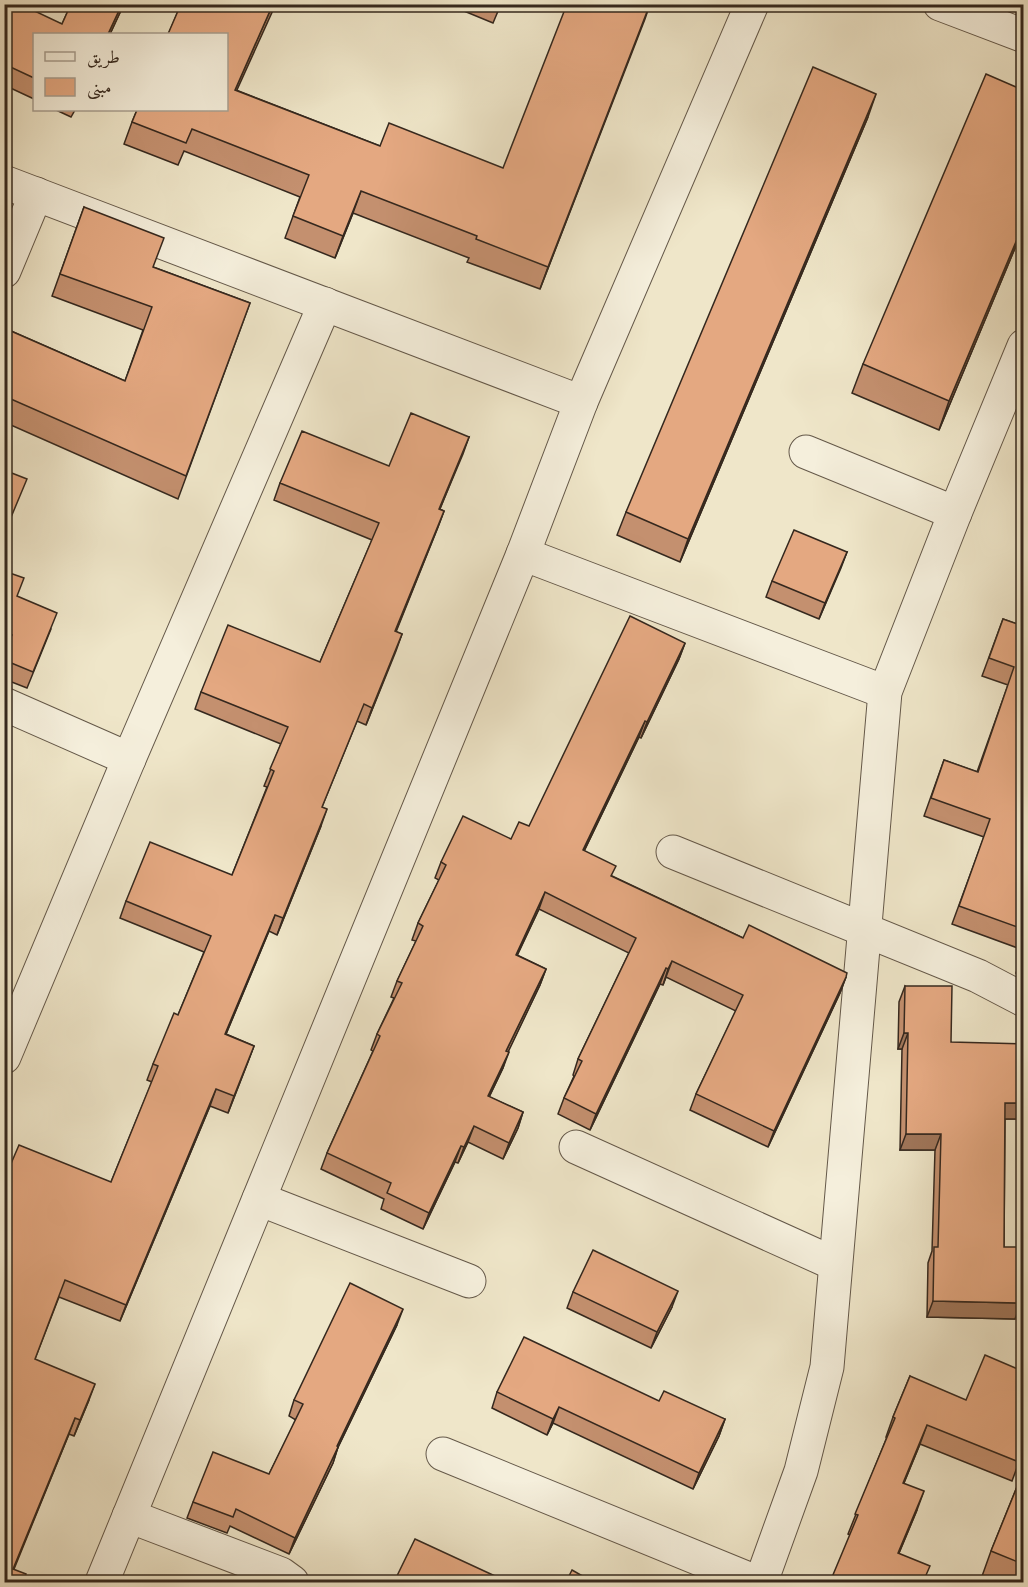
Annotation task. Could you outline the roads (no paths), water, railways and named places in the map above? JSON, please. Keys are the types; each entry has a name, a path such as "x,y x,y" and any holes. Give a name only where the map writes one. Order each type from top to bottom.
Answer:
{"street":[{"path":"102,1582 523,554 581,402 752,4"},
{"path":"940,4 1023,36"},
{"path":"4,182 581,402"},
{"path":"4,272 36,194"},
{"path":"4,1057 129,759 326,304"},
{"path":"443,1454 758,1582 801,1471 826,1367 885,692 954,513 1023,346"},
{"path":"806,452 954,513"},
{"path":"523,554 885,692"},
{"path":"4,704 129,759"},
{"path":"673,852 978,976 1023,1000"},
{"path":"576,1147 835,1264"},
{"path":"259,1199 469,1281"},
{"path":"129,1516 280,1574 292,1582"}]}
